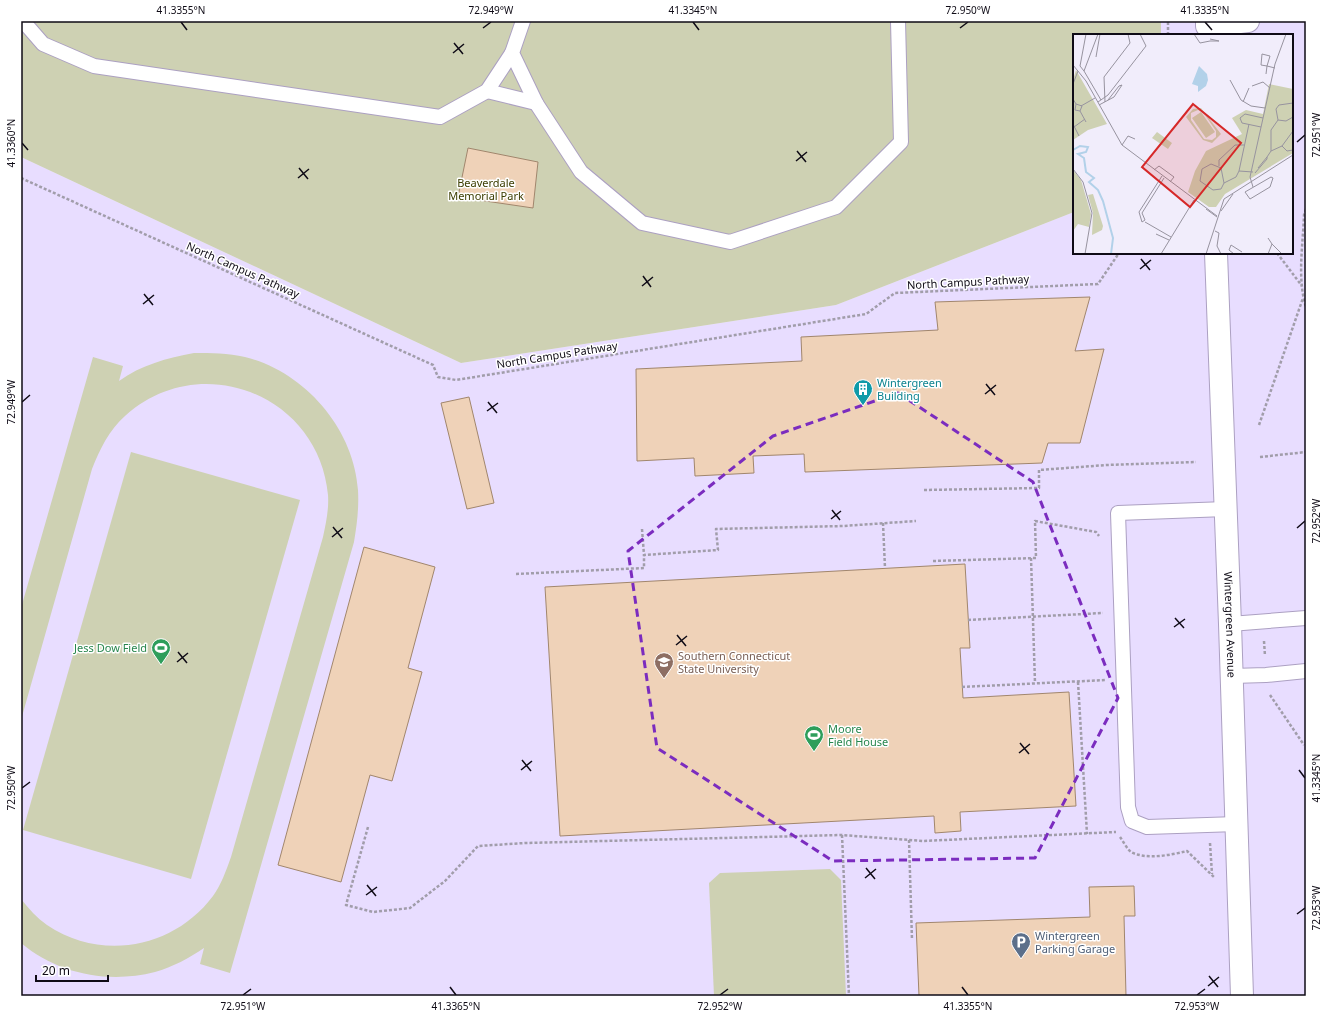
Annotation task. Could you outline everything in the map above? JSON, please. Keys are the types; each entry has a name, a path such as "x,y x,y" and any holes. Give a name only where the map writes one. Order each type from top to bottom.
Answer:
{"street":[{"path":"1207,27 1248,21"},
{"name":"Wintergreen Avenue","path":"1216,254 1242,996"}],"lane":[{"path":"23,21 43,44 94,66 440,117 487,91 512,53 523,21"},
{"path":"512,53 536,103 580,172 642,223 730,242 836,207 901,142 898,21"},
{"path":"487,91 536,103"},
{"path":"1226,509 1118,513 1128,807 1132,821 1147,828 1237,824"},
{"path":"1230,624 1306,618"},
{"path":"1232,676 1266,675 1306,671"}],"path":[{"path":"1168,21 1168,34"},
{"name":"North Campus Pathway","path":"21,178 433,365 438,377 456,380 866,314 895,293 1098,284 1118,254"},
{"path":"1306,209 1304,215 1302,258 1302,286 1303,298 1306,307"},
{"path":"1277,254 1302,286"},
{"path":"1259,424 1303,298"},
{"path":"1260,457 1306,452"},
{"path":"924,490 1039,488 1039,470 1107,465 1196,462"},
{"path":"644,555 718,550 716,529 843,526 916,521"},
{"path":"883,524 885,568"},
{"path":"516,574 644,568 642,529"},
{"path":"1031,558 1035,683"},
{"path":"968,620 1105,613"},
{"path":"1264,639 1265,658"},
{"path":"962,687 1108,680"},
{"path":"1078,682 1087,834"},
{"path":"1267,692 1304,745"},
{"path":"368,827 346,905 373,912 410,908 444,881 478,846 525,843 842,835 923,841 1116,832"},
{"path":"842,835 849,996"},
{"path":"909,840 912,940"},
{"path":"1210,842 1212,875"}],"highlighted area":[{"path":"898,393 1033,482 1118,698 1035,858 833,861 657,748 628,551 773,436"}],"shaded area":[{"name":"Southern Connecticut State University","path":"1161,21 1306,21 1306,996 21,996 21,157 461,363 836,305 1073,212 1073,254 1293,254 1293,34 1161,34"}],"green space":[{"name":"Beaverdale Memorial Park","path":"21,21 1161,21 1161,34 1073,34 1073,212 836,305 461,363 21,157"},
{"path":"194,353 239,356 267,365 287,376 306,390 322,406 336,425 347,446 354,467 358,490 358,503 354,542 230,973 200,964 204,948 181,962 155,972 119,977 84,974 51,962 35,954 21,943 21,899 43,922 68,937 91,943 113,946 136,944 158,938 178,928 197,914 213,896 221,883 231,857 323,537 326,521 328,495 320,460 303,431 280,408 251,392 220,385 187,386 155,396 119,421 102,447 92,469 21,720 21,608 93,357 123,366 119,381 145,366 174,357"},
{"name":"Jess Dow Field","path":"131,452 300,500 191,879 23,830"},
{"path":"830,869 841,880 846,996 714,996 709,883 720,873"}],"building":[{"path":"468,148 538,162 533,208 458,197"},
{"name":"Wintergreen Building","path":"1090,297 1075,351 1104,349 1080,443 1048,443 1042,463 805,472 804,454 753,456 754,473 695,476 694,458 637,461 636,369 802,361 801,337 938,330 935,302"},
{"path":"469,397 494,503 467,509 441,403"},
{"path":"364,547 435,567 408,668 422,672 392,781 370,775 341,882 278,865"},
{"name":"Moore Field House","path":"965,564 970,648 960,648 963,698 1069,692 1076,806 960,812 961,831 935,833 934,816 560,836 545,587"},
{"name":"Wintergreen Parking Garage","path":"1134,886 1135,916 1124,916 1126,996 919,996 916,923 1090,917 1089,887"}],"place":[{"name":"Wintergreen Building","path":"863,406"},
{"name":"Jess Dow Field","path":"161,665"},
{"name":"Southern Connecticut State University","path":"664,679"},
{"name":"Moore Field House","path":"814,752"},
{"name":"Wintergreen Parking Garage","path":"1021,959"}]}
